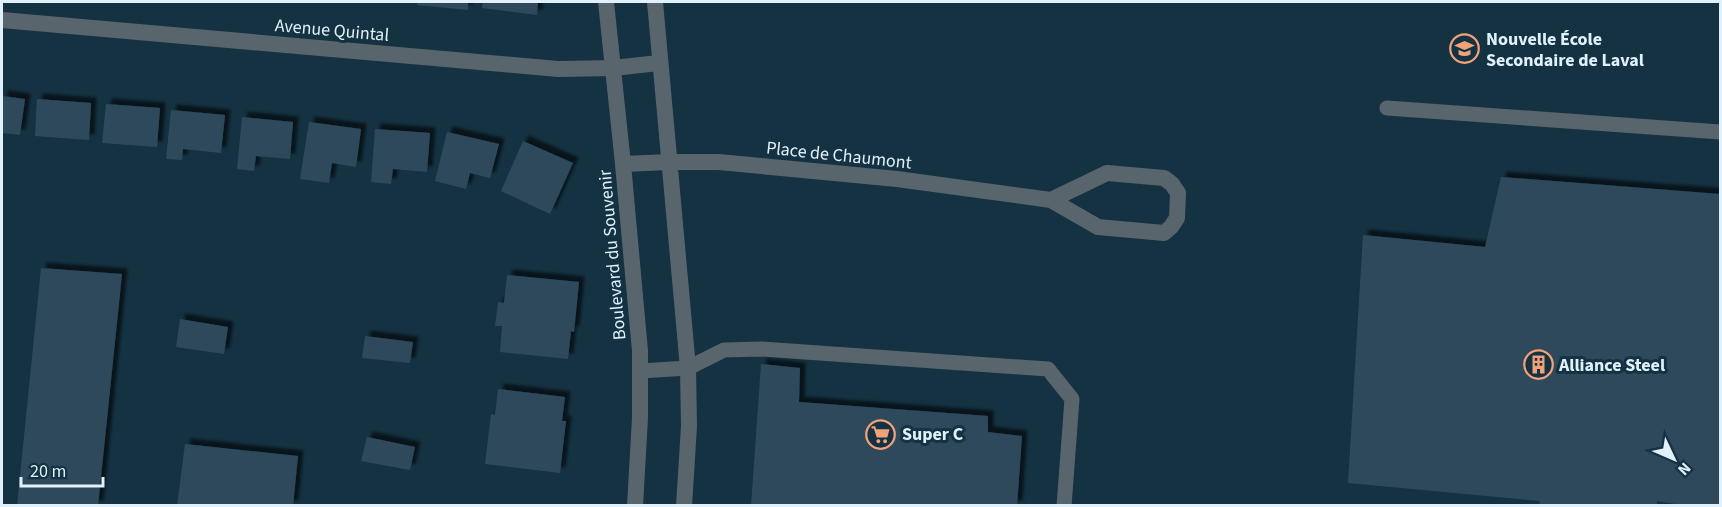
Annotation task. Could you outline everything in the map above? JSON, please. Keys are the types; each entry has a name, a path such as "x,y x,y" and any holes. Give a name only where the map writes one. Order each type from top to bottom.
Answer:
{"street":[{"name":"Boulevard du Souvenir","path":"606,2 637,311 640,418 635,506"},
{"path":"654,2 688,368 689,426 684,506"},
{"name":"Avenue Quintal","path":"2,20 542,68 613,68 659,63"},
{"name":"Place de Chaumont","path":"623,164 719,162 897,179 1051,201 1098,227 1164,233 1177,218 1178,192 1164,178 1107,173 1051,201"}],"lane":[{"path":"1387,108 1720,132"},
{"path":"640,372 688,368 724,350 762,349 1048,369 1072,399 1064,506"}],"building":[{"path":"418,2 468,2 468,10 417,5"},
{"path":"483,2 538,2 537,15 482,8"},
{"path":"2,96 25,99 20,135 2,133"},
{"path":"37,99 91,103 89,140 35,136"},
{"path":"106,104 160,108 157,147 102,143"},
{"path":"171,110 225,115 221,153 183,149 182,160 166,159"},
{"path":"242,117 293,122 290,159 256,156 254,171 237,169"},
{"path":"309,122 361,129 356,167 332,163 329,183 300,179"},
{"path":"375,129 430,133 427,172 393,169 391,184 371,182"},
{"path":"447,132 499,144 490,178 470,173 466,189 435,181"},
{"path":"523,141 573,163 550,214 501,191"},
{"name":"Alliance Steel","path":"1501,177 1720,194 1720,506 1688,506 1657,501 1657,506 1539,506 1540,501 1348,483 1363,235 1485,247"},
{"path":"41,268 122,274 98,506 17,506"},
{"path":"507,275 579,282 574,332 571,331 568,359 500,352 502,326 495,326 498,302 504,303"},
{"path":"180,319 228,327 224,354 176,347"},
{"path":"365,336 413,342 410,363 362,358"},
{"name":"Super C","path":"761,364 800,368 799,402 988,416 988,432 1022,436 1017,506 751,506"},
{"path":"498,389 565,397 562,421 566,421 560,473 485,464 491,414 495,415"},
{"path":"367,437 415,447 410,470 361,461"},
{"path":"185,444 298,456 293,506 177,506"}],"place":[{"name":"Nouvelle École Secondaire de Laval","path":"1465,49"},
{"name":"Alliance Steel","path":"1538,365"},
{"name":"Super C","path":"881,434"}]}
